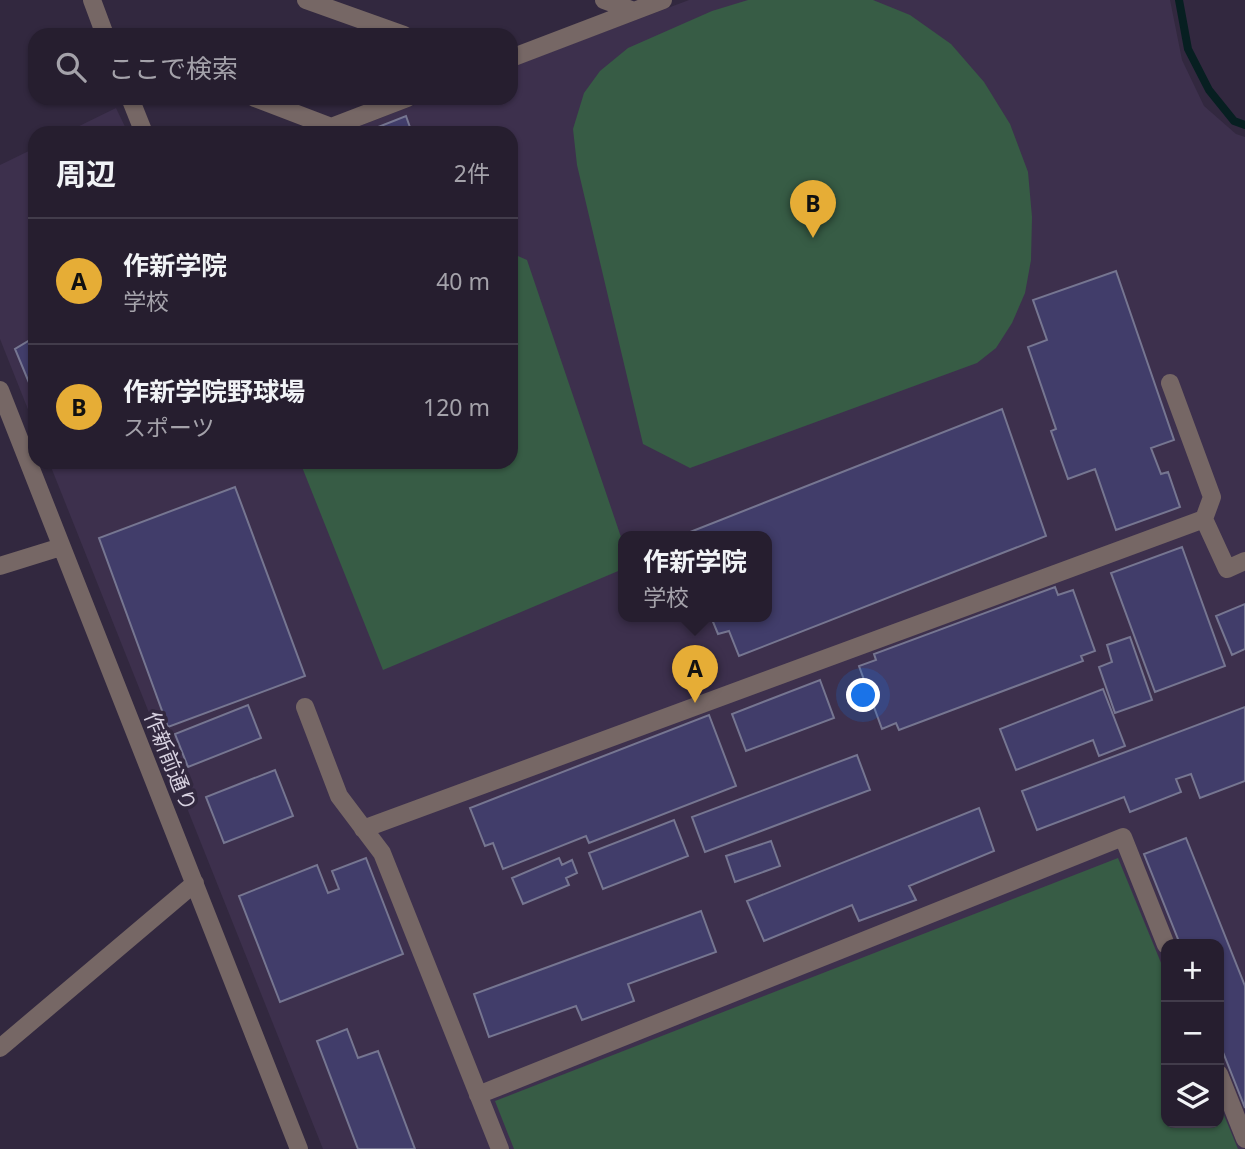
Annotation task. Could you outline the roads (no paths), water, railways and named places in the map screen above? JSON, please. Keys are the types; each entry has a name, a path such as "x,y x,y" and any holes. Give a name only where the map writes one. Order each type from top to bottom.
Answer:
{"street":[{"path":"92,0 102,28"},
{"path":"306,0 384,28"},
{"path":"604,0 634,11"},
{"path":"518,55 663,0"},
{"path":"134,105 141,126"},
{"path":"270,105 315,126"},
{"path":"334,126 389,105"},
{"path":"1170,383 1212,497 1204,519 1227,569 1245,561"},
{"name":"作新前通り","path":"0,390 28,462"},
{"name":"作新前通り","path":"31,469 195,883 292,1147"},
{"path":"363,829 1204,519"},
{"path":"0,566 61,547"},
{"path":"305,707 339,796 382,853 500,1149"},
{"path":"478,1095 1122,837 1164,939"},
{"path":"0,1048 195,883"},
{"path":"1224,1086 1245,1139"}],"waterway":[{"path":"1179,0 1188,49 1209,90 1234,121 1245,125"}],"place":[{"name":"作新学院野球場","path":"813,238"},
{"name":"作新学院","path":"695,703"}]}
